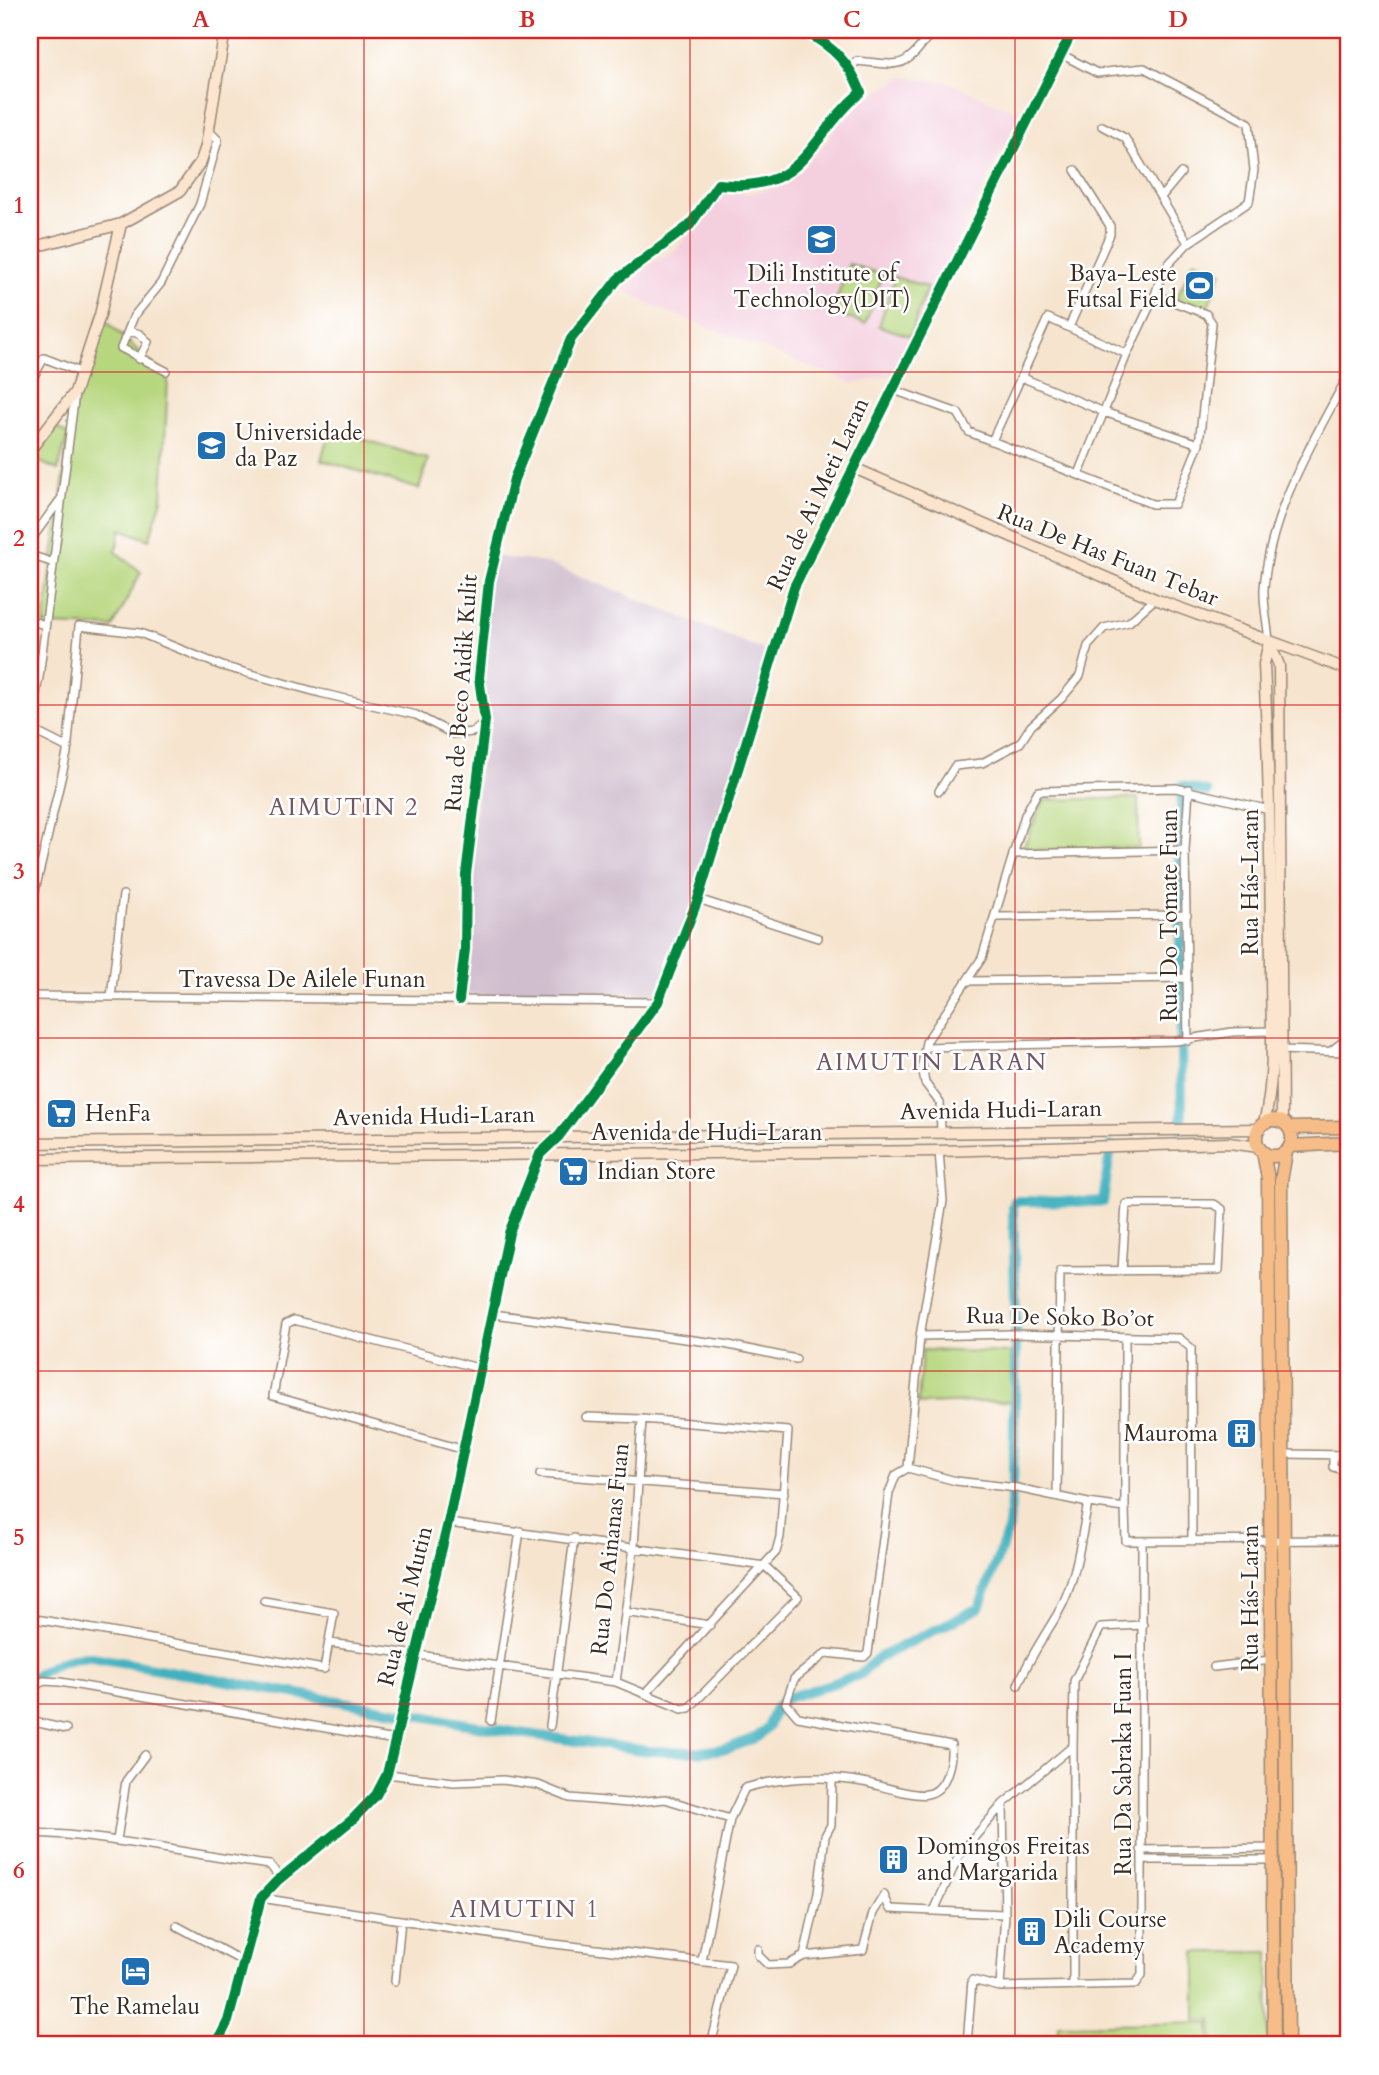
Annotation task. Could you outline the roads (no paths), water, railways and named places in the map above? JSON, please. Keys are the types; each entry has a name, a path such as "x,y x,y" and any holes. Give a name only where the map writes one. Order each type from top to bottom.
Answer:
{"main road":[{"path":"1286,1125 1293,1137 1288,1149"},
{"path":"1349,1127 1261,1126 1261,1149 1274,1156 1288,1149 1349,1143"},
{"name":"Rua Hás-Laran","path":"1261,1149 1268,1179 1285,1540 1274,2045"},
{"name":"Rua Hás-Laran","path":"1288,1149 1281,1181 1279,1446 1270,1542 1271,1660 1288,2045"}],"street":[{"path":"30,248 121,225 180,191 201,160 225,30"},
{"path":"806,32 823,41 852,67 857,61 897,65 915,56 933,30"},
{"name":"Rua de Ai Meti Laran","path":"559,1136 658,1002 698,899 794,587 1073,30"},
{"path":"1060,54 1097,73 1144,68 1249,123 1254,170 1249,202 1188,243 1163,270 1155,295 1126,354 1079,474"},
{"name":"Rua de Beco Aidik Kulit","path":"459,1000 465,950 466,874 485,720 480,678 494,549 514,479 571,340 618,279 690,225 718,184 746,187 780,179 814,148 837,112 861,92 852,67"},
{"path":"1102,126 1125,138 1188,243"},
{"path":"166,371 121,348 134,316 161,283 200,204 218,140 208,130"},
{"path":"1070,326 1110,234 1110,226 1075,170"},
{"path":"1161,197 1181,173"},
{"path":"30,723 39,677 51,562 75,392 100,315 121,225"},
{"path":"891,389 958,413 969,432 1152,504 1175,504 1199,444 1212,323 1206,314 1155,295"},
{"path":"992,441 1044,321 1053,317 1126,354"},
{"path":"129,331 140,334 148,342 139,359"},
{"path":"30,383 44,358 80,372"},
{"name":"Rua Hás-Laran","path":"1286,1125 1271,1031 1279,665 1269,642 1264,592 1275,527 1316,435 1349,374"},
{"path":"1021,377 1104,412 1199,444"},
{"path":"30,450 75,392"},
{"name":"Rua De Has Fuan Tebar","path":"854,468 1155,599 1349,670"},
{"path":"30,541 61,499"},
{"path":"30,555 51,562"},
{"path":"939,792 955,766 982,763 1020,743 1031,726 1061,699 1080,676 1088,646 1104,628 1129,622 1155,599"},
{"path":"30,620 44,625"},
{"path":"30,912 68,748 77,629 84,624 140,633 222,666 320,693 416,715 453,734 473,732 485,720"},
{"path":"30,674 39,677"},
{"path":"30,729 68,748"},
{"path":"941,1131 940,1103 925,1083 922,1065 925,1047 982,958 1025,815 1038,791 1189,789 1276,812"},
{"name":"Rua Do Tomate Fuan","path":"1188,1041 1185,849 1189,789"},
{"name":"Rua Hás-Laran","path":"1261,1126 1268,1106 1275,1050 1276,812"},
{"path":"1013,853 1185,849"},
{"path":"111,997 123,895"},
{"path":"698,899 818,938"},
{"path":"996,917 1186,915"},
{"path":"968,981 1186,978"},
{"name":"Travessa De Ailele Funan","path":"30,996 658,1002"},
{"path":"925,1047 1188,1041 1232,1032 1271,1031"},
{"path":"1330,1051 1349,1037"},
{"path":"1275,1050 1349,1052"},
{"name":"Avenida Hudi-Laran","path":"30,1143 1261,1126"},
{"name":"Rua de Ai Mutin","path":"216,2045 228,2021 261,1898 280,1878 353,1819 376,1795 387,1774 448,1523 461,1449 482,1369 509,1233 540,1154 559,1136"},
{"name":"Avenida de Hudi-Laran","path":"31,1161 939,1151 1229,1143 1261,1149"},
{"path":"908,1468 920,1336 937,1249 943,1201 939,1151"},
{"path":"1057,1496 1060,1271 1219,1270 1222,1209 1214,1204 1126,1204 1122,1270"},
{"path":"493,1314 724,1345 796,1359"},
{"path":"461,1449 274,1396 286,1324 294,1320 482,1369"},
{"name":"Rua De Soko Bo’ot","path":"920,1336 1012,1334 1125,1339 1179,1338 1191,1348 1192,1541"},
{"path":"1125,1339 1126,1541 1349,1540"},
{"path":"586,1417 642,1419"},
{"name":"Rua Do Ainanas Fuan","path":"616,1682 634,1547 642,1419 788,1431 780,1537 776,1552 645,1694"},
{"path":"1279,1446 1333,1456 1349,1455"},
{"path":"1333,1456 1333,1467 1349,1472"},
{"path":"702,1961 730,1819 745,1788 772,1780 853,1780 926,1795 938,1790 943,1783 952,1755 951,1745 799,1717 786,1703 793,1679 827,1653 864,1657 869,1653 888,1493 896,1475 908,1468 956,1481 1017,1488 1125,1508"},
{"path":"540,1474 784,1493"},
{"path":"1018,1685 1032,1652 1059,1612 1079,1552 1088,1503"},
{"path":"330,1643 616,1682 682,1709 689,1708 798,1597 765,1566 448,1523"},
{"path":"491,1721 502,1665 520,1531"},
{"path":"550,1726 574,1538"},
{"name":"Rua Da Sabraka Fuan I","path":"1073,1986 1136,1984 1142,1975 1142,1542"},
{"path":"30,1618 324,1669 334,1613 264,1601"},
{"path":"625,1612 710,1625"},
{"path":"967,2045 972,1980 1000,1987 1073,1986 1074,1681 1101,1627 1143,1625"},
{"path":"1214,1667 1271,1660"},
{"path":"30,1688 44,1681 60,1682 395,1740"},
{"path":"30,1721 66,1729"},
{"path":"934,1910 959,1855 1003,1804 1073,1746"},
{"path":"117,1840 126,1781 145,1755"},
{"path":"387,1774 454,1782 503,1780 538,1785 570,1798 628,1803 665,1799 730,1819"},
{"path":"804,1956 818,1893 825,1836 831,1825 832,1780"},
{"path":"1000,1987 1005,1914 1003,1804"},
{"path":"30,1833 86,1835 199,1857 270,1866 280,1878"},
{"path":"1142,1850 1279,1854"},
{"path":"1142,1860 1279,1854"},
{"path":"758,1949 758,1955 768,1965 789,1964 804,1956 863,1950 873,1913 884,1895 890,1909 1005,1914"},
{"path":"261,1898 547,1943 732,1965 711,2045"},
{"path":"395,1981 401,1920"},
{"path":"177,1926 244,1962"}],"waterway":[{"path":"1182,1129 1179,858 1182,786 1207,792"},
{"path":"30,1682 58,1664 76,1658 92,1657 506,1731 648,1751 700,1752 729,1748 757,1737 768,1727 775,1708 787,1698 859,1675 878,1658 979,1608 1009,1528 1013,1478 1016,1333 1013,1208 1015,1201 1103,1202 1111,1146"}],"place":[{"name":"Dili Institute of Technology(DIT)","path":"822,239"},
{"name":"Baya-Leste Futsal Field","path":"1200,286"},
{"name":"Universidade da Paz","path":"212,445"},
{"name":"HenFa","path":"62,1113"},
{"name":"Indian Store","path":"574,1171"},
{"name":"Mauroma","path":"1241,1433"},
{"name":"Domingos Freitas and Margarida","path":"894,1859"},
{"name":"Dili Course Academy","path":"1031,1932"},
{"name":"The Ramelau","path":"135,1972"}],"district":[{"name":"AIMUTIN 2","path":"344,807"},
{"name":"AIMUTIN LARAN","path":"932,1062"},
{"name":"AIMUTIN 1","path":"525,1909"}]}
